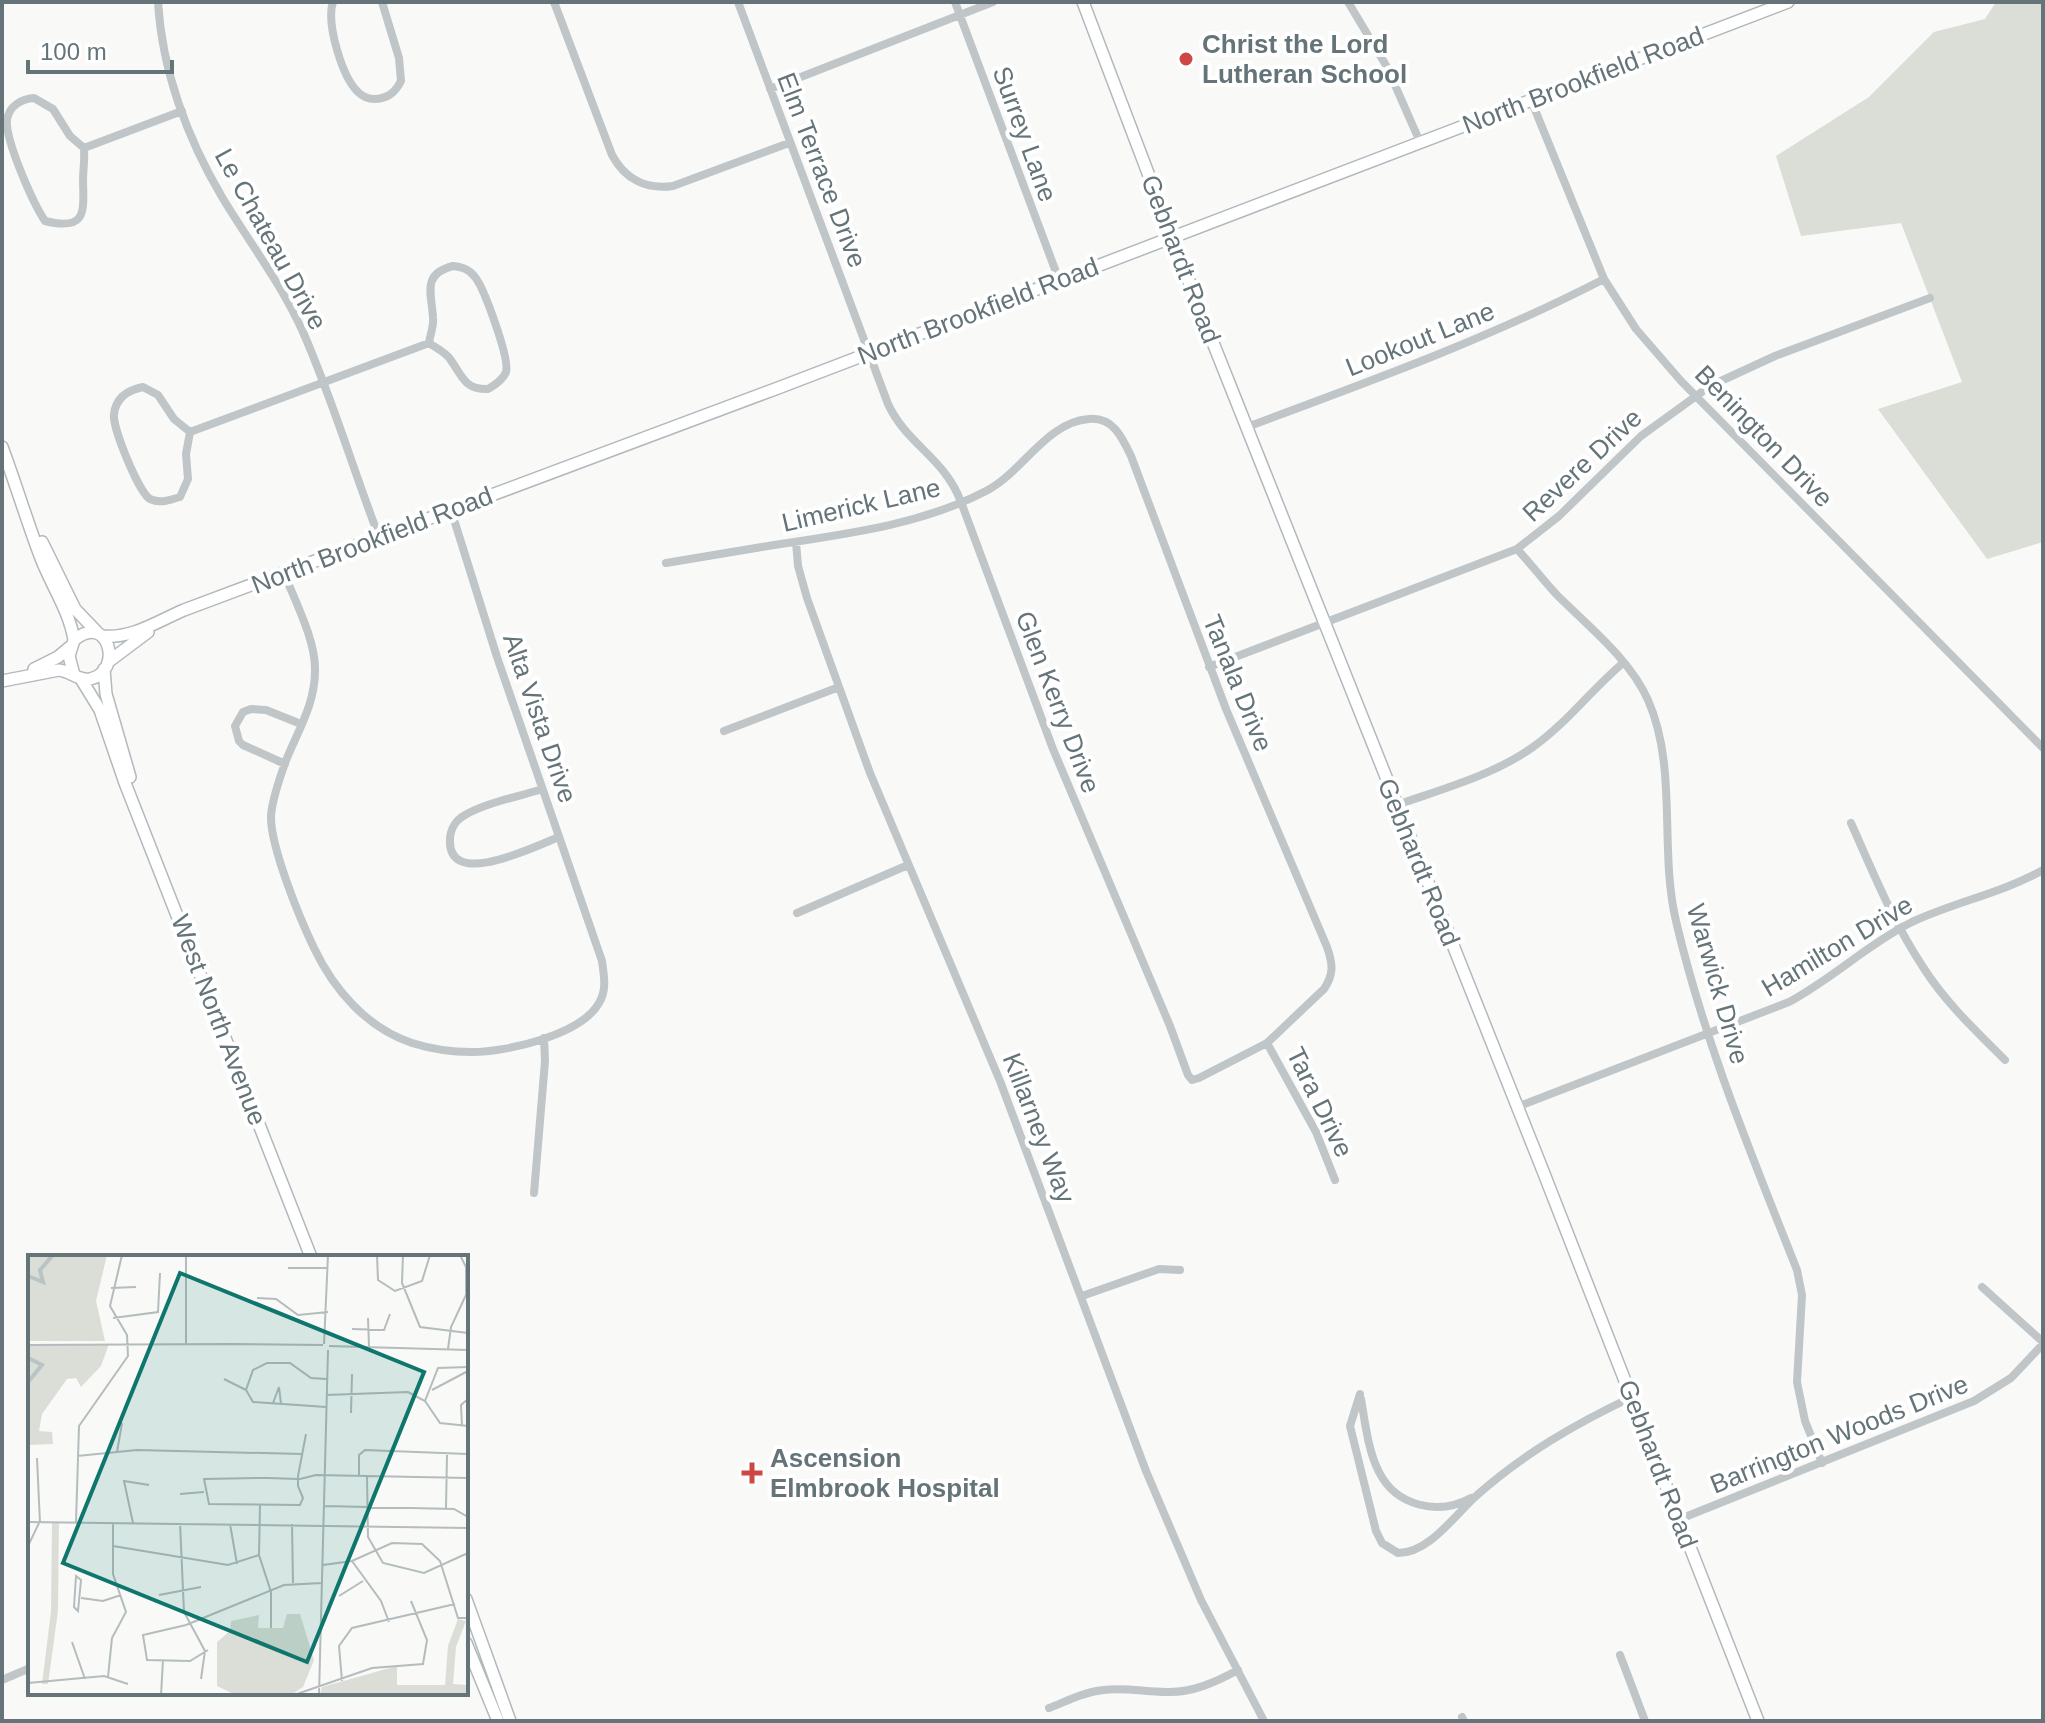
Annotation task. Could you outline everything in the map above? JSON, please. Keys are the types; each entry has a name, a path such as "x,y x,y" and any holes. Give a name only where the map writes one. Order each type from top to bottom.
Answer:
{"street":[{"name":"Le Chateau Drive","path":"158,2 165,60 182,111 219,193 281,288 323,382 379,537"},
{"path":"333,2 330,24 346,71 358,92 372,99 390,95 401,81 399,58 382,2"},
{"path":"554,2 612,155 624,172 638,182 657,187 673,186 789,143"},
{"name":"Elm Terrace Drive","path":"738,2 870,352"},
{"name":"Surrey Lane","path":"955,2 1059,280"},
{"path":"770,89 993,2"},
{"name":"Gebhardt Road","path":"1083,2 1172,237 1758,1721"},
{"path":"1348,2 1387,67 1420,142"},
{"name":"North Brookfield Road","path":"100,634 120,636 1788,2"},
{"path":"26,99 41,100 53,109 70,136 84,148 85,205 77,220 62,225 45,221 36,207 10,137 7,122 10,110 26,99"},
{"name":"Benington Drive","path":"1531,100 1604,279 1636,329 1696,395 2043,748"},
{"path":"84,148 182,111"},
{"path":"445,268 467,269 478,280 488,306 505,356 506,371 501,380 488,389 471,387 463,381 450,358 429,343 433,326 431,282 445,268"},
{"name":"Lookout Lane","path":"1247,427 1441,355 1554,305 1604,279"},
{"name":"Revere Drive","path":"1209,667 1517,549 1559,516 1641,436 1696,395 1765,360 1930,298"},
{"path":"190,432 429,343"},
{"name":"Glen Kerry Drive","path":"870,352 893,415 945,470 961,502 1053,749 1188,1075 1192,1080 1267,1043"},
{"path":"143,387 152,390 174,419 190,432 186,454 188,479 180,497 161,503 147,497 138,483 113,416 120,398 131,389 143,387"},
{"name":"Limerick Lane","path":"666,563 867,530 961,502 999,484 1053,435 1088,419"},
{"name":"Tanala Drive","path":"1088,419 1105,421 1124,441 1209,667 1327,947 1333,971 1330,980 1267,1043"},
{"path":"2,447 38,552 69,619 72,643 69,662 78,677"},
{"path":"2,681 59,670 78,677 96,677 106,666 110,650 100,634 75,609 26,510"},
{"name":"Alta Vista Drive","path":"284,573 315,664 309,711 285,764 271,813 273,834 313,946 328,974 360,1012 410,1042 443,1050 474,1052 544,1038 586,1019 600,1001 605,983 602,961 451,510"},
{"name":"Killarney Way","path":"796,542 798,566 807,598 839,687 908,865 1000,1081 1173,1536 1201,1600 1264,1721"},
{"name":"Warwick Drive","path":"1517,549 1623,663 1648,698 1659,734 1668,859 1676,919 1742,1131 1797,1270 1802,1295 1797,1382 1805,1421 1822,1463"},
{"name":"North Brookfield Road","path":"106,666 168,618"},
{"path":"16,678 49,663 89,632 100,634"},
{"path":"1397,805 1522,755 1559,726 1623,663"},
{"name":"West North Avenue","path":"106,666 105,691 137,809"},
{"name":"West North Avenue","path":"78,677 97,702 313,1255"},
{"path":"724,731 839,687"},
{"path":"285,764 243,745 235,726 243,712 257,708 301,724"},
{"path":"542,789 464,816 451,829 449,844 456,858 469,866 486,864 559,837"},
{"path":"1851,823 1900,929 1923,968 1942,994 2005,1060"},
{"path":"797,913 908,865"},
{"name":"Hamilton Drive","path":"1517,1107 1789,1002 1817,987 1900,929 2043,870"},
{"path":"534,1193 545,1061 544,1038"},
{"name":"Tara Drive","path":"1267,1043 1316,1132 1335,1180"},
{"path":"1082,1296 1159,1269 1180,1270"},
{"path":"1982,1287 2043,1343"},
{"name":"Barrington Woods Drive","path":"1680,1519 1974,1401 2011,1378 2043,1343"},
{"path":"1477,1494 1446,1507 1430,1507 1415,1504 1391,1488 1375,1463 1360,1394 1350,1426 1376,1531 1389,1550 1398,1553 1417,1550 1477,1494 1557,1435 1632,1397"},
{"path":"468,1605 510,1721"},
{"path":"468,1648 498,1721"},
{"path":"1620,1655 1645,1721"},
{"path":"2,1680 28,1669"},
{"path":"1049,1708 1079,1695 1101,1690 1182,1691 1201,1687 1238,1670"}],"shaded area":[{"path":"1996,2 2043,2 2043,542 1987,559 1878,409 1962,382 1901,223 1801,236 1776,156 1869,97 1934,32 1985,19"}],"place":[{"name":"Christ the Lord Lutheran School","path":"1186,59"},
{"name":"Ascension Elmbrook Hospital","path":"752,1473"}]}
